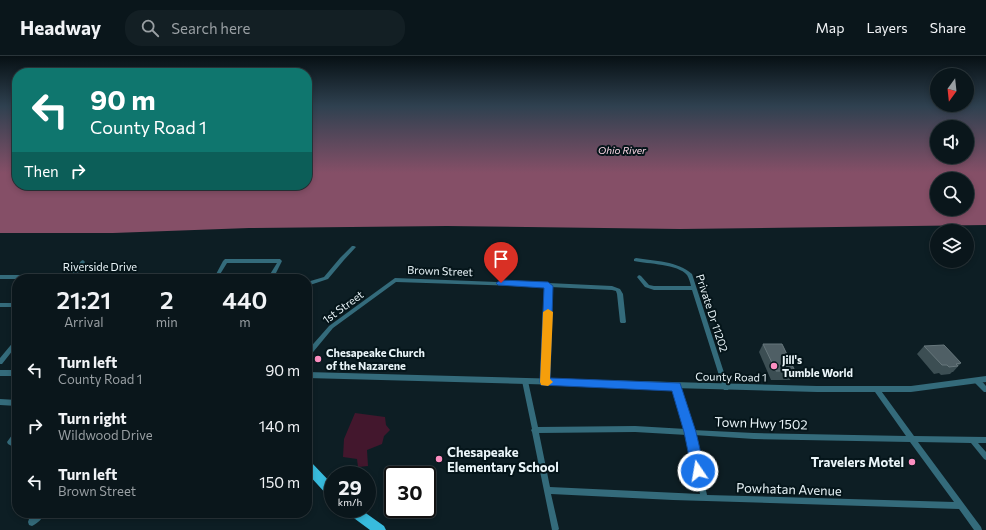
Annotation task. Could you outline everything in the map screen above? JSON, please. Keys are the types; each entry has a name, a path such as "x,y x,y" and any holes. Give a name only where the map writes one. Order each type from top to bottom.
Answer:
{"main road":[{"path":"312,470 324,483"},
{"path":"363,518 380,530"}],"street":[{"path":"312,282 326,278 354,248"},
{"name":"Private Dr 11202","path":"636,260 656,262 686,270 694,288 726,388"},
{"path":"218,274 225,261 280,261 273,274"},
{"path":"73,274 83,262"},
{"name":"Riverside Drive","path":"0,277 12,277"},
{"path":"639,277 646,286 654,288 694,288"},
{"name":"Brown Street","path":"395,280 605,287 618,290 621,300 623,322"},
{"name":"1st Street","path":"312,349 331,327 395,280"},
{"path":"545,382 548,286"},
{"path":"0,305 12,306"},
{"path":"0,362 12,347"},
{"path":"0,374 12,374"},
{"name":"County Road 1","path":"312,375 726,388 877,390 936,387 986,379"},
{"path":"525,381 555,529"},
{"path":"977,381 986,389"},
{"path":"676,386 690,432 704,498"},
{"path":"877,390 978,530"},
{"path":"0,402 12,403"},
{"name":"Town Hwy 1502","path":"534,430 635,429 754,436 862,437 973,441 986,440"},
{"path":"973,441 986,457"},
{"name":"Powhatan Avenue","path":"547,490 704,498 960,506"},
{"path":"32,522 36,518"}],"shaded area":[{"path":"355,413 385,417 386,425 390,430 384,436 382,444 367,450 368,466 358,466 357,459 343,457 344,439"}],"water":[{"name":"Ohio River","path":"0,128 12,128 12,190 312,190 312,128 930,128 930,164 974,164 974,128 986,128 986,225 930,224 930,226 680,229 447,226 249,228 113,233 0,233"}],"building":[{"path":"763,344 782,344 795,371 776,371"},
{"path":"944,345 961,363 956,364 958,366 949,367 947,365 942,365 924,346"}],"slow traffic":[{"path":"548,312 545,382 548,382"}],"place":[{"name":"Chesapeake Church of the Nazarene","path":"318,359"},
{"name":"Jill's Tumble World","path":"774,366"},
{"name":"Chesapeake Elementary School","path":"439,459"},
{"name":"Travelers Motel","path":"912,462"}],"route":[{"path":"501,283 548,286 545,382 676,386 690,432 698,471"}]}
